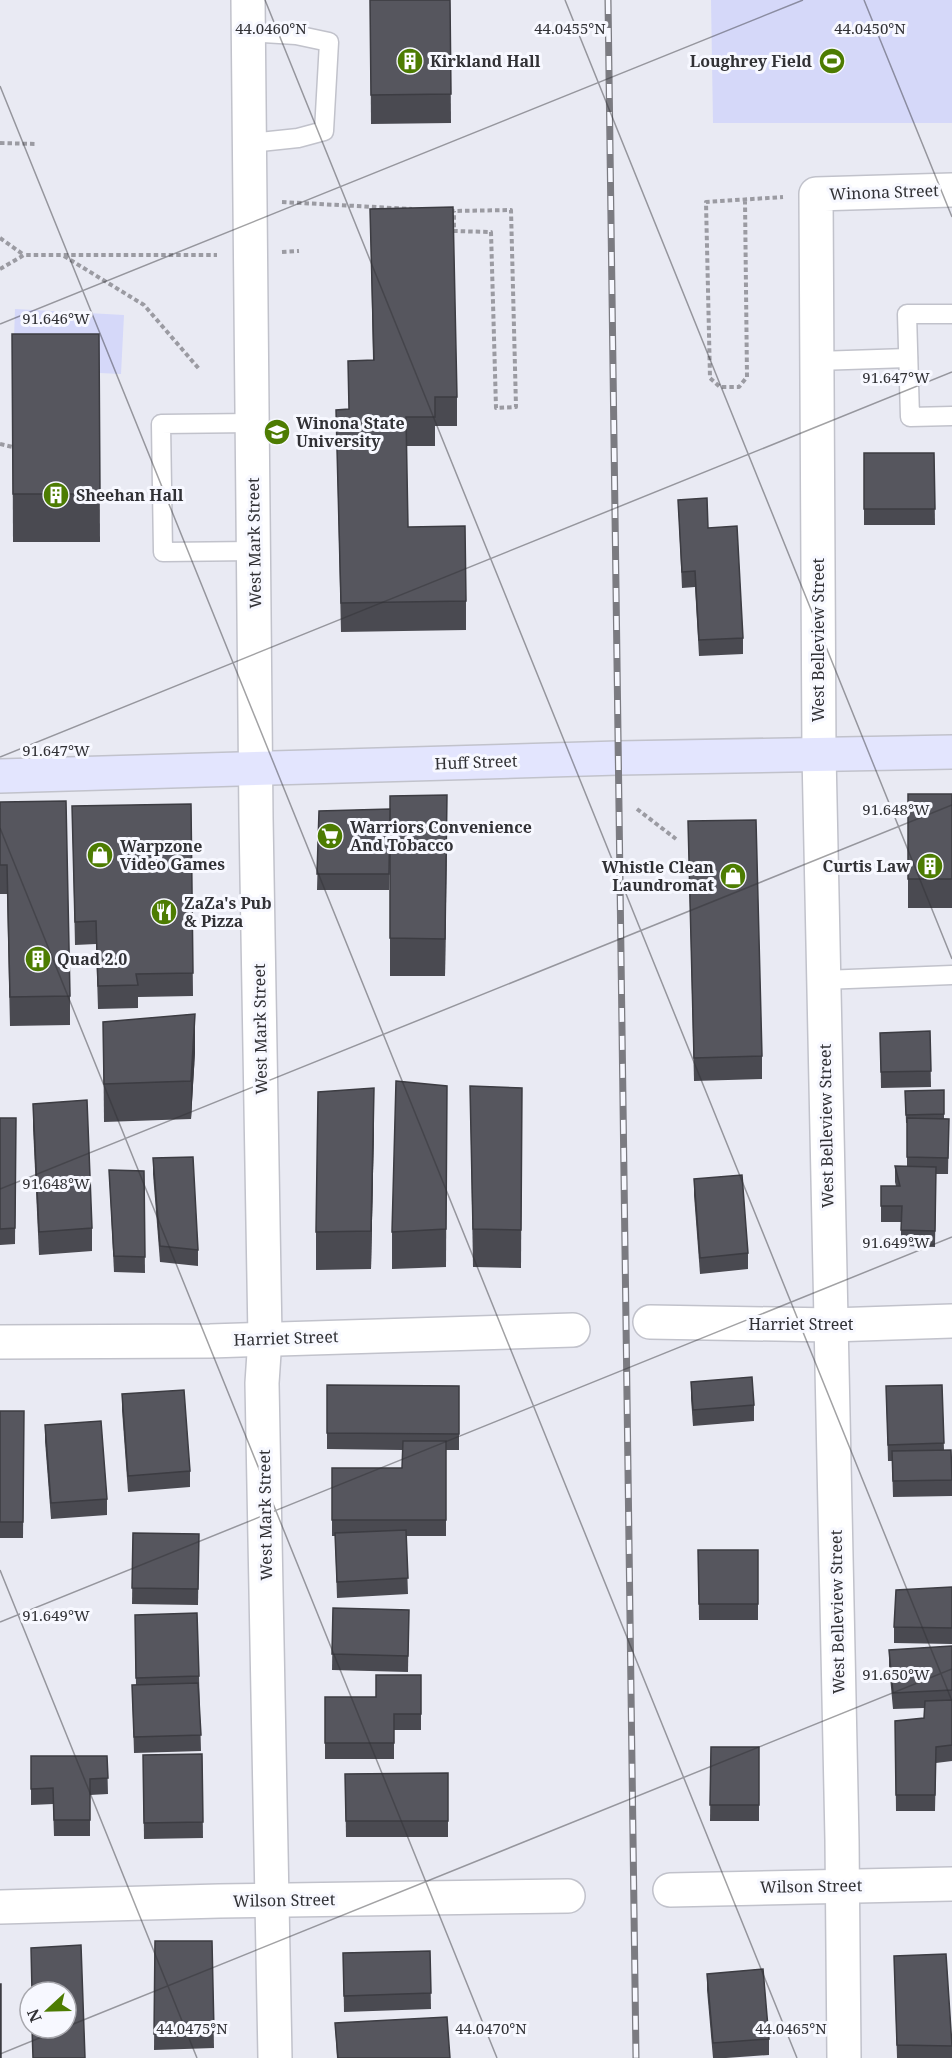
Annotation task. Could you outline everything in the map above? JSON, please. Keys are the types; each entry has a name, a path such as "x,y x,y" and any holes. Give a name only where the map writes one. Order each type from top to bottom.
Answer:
{"main road":[{"name":"Huff Street","path":"0,776 564,759 952,752"}],"street":[{"name":"West Mark Street","path":"248,16 265,1338 262,1383 275,2058"},
{"name":"Winona Street","path":"816,194 952,190"},
{"name":"West Belleview Street","path":"816,194 819,754 843,1885 844,2058"},
{"name":"Harriet Street","path":"650,1322 831,1325 952,1321"},
{"name":"Harriet Street","path":"0,1342 210,1341 573,1330"},
{"name":"Wilson Street","path":"670,1890 952,1884"},
{"name":"Wilson Street","path":"0,1906 568,1896"}],"lane":[{"path":"248,16 296,35 329,42 324,131 298,138 250,143"},
{"path":"952,314 907,314 910,417 952,417"},
{"path":"817,361 908,357"},
{"path":"253,423 161,424 163,552 254,551"},
{"path":"823,980 952,975"}],"path":[{"path":"0,144 36,144"},
{"path":"745,200 747,377 739,387 720,387 710,378 706,202 745,200"},
{"path":"250,203 299,201 418,209"},
{"path":"442,210 511,210 516,407 496,408 491,232 454,231 454,211"},
{"path":"0,238 24,255"},
{"path":"0,269 24,255 197,256 299,251"},
{"path":"64,255 144,305 201,370"},
{"path":"0,444 13,447"},
{"path":"638,809 676,838"}],"shaded area":[{"name":"Loughrey Field","path":"711,0 952,0 952,123 713,123"},
{"path":"15,309 124,315 121,374 13,369"}],"building":[{"name":"Kirkland Hall","path":"370,0 450,0 451,94 371,95"},
{"path":"453,207 457,397 435,397 435,417 406,417 408,527 465,526 466,601 341,603 336,410 349,409 348,361 374,360 370,209"},
{"name":"Sheehan Hall","path":"12,334 99,334 100,494 13,494"},
{"path":"864,453 934,453 935,509 864,509"},
{"path":"707,498 708,528 737,526 743,638 699,640 695,571 682,572 678,500"},
{"name":"Curtis Law","path":"908,794 952,794 952,879 908,879"},
{"path":"447,795 445,939 390,938 390,796"},
{"name":"Quad 2.0","path":"66,801 70,996 10,997 7,865 0,865 0,802"},
{"path":"191,804 193,973 136,974 138,985 98,986 96,921 75,922 72,806"},
{"path":"390,809 389,874 317,874 319,811"},
{"path":"756,820 762,1056 694,1058 688,821"},
{"path":"195,1014 191,1081 104,1084 103,1022"},
{"path":"930,1031 931,1071 881,1072 880,1033"},
{"path":"396,1081 447,1086 446,1229 392,1232"},
{"path":"470,1086 522,1088 521,1230 473,1229"},
{"path":"374,1088 371,1231 316,1232 318,1092"},
{"path":"944,1090 944,1114 906,1115 905,1091"},
{"path":"87,1100 92,1228 39,1232 33,1104"},
{"path":"0,1118 16,1118 15,1228 0,1229"},
{"path":"907,1118 949,1119 948,1158 907,1157"},
{"path":"193,1157 198,1250 160,1246 153,1158"},
{"path":"895,1166 936,1167 935,1231 901,1230 902,1206 881,1206 881,1186 900,1186"},
{"path":"109,1170 144,1171 145,1257 114,1256"},
{"path":"742,1175 748,1253 700,1258 694,1179"},
{"path":"752,1377 754,1405 693,1410 691,1382"},
{"path":"327,1385 459,1386 459,1434 327,1433"},
{"path":"942,1385 944,1443 888,1445 886,1386"},
{"path":"184,1390 190,1471 128,1476 122,1394"},
{"path":"0,1411 24,1411 23,1522 0,1522"},
{"path":"101,1421 107,1499 51,1503 45,1425"},
{"path":"403,1441 446,1441 446,1520 332,1520 332,1468 402,1468"},
{"path":"951,1450 952,1480 893,1481 892,1451"},
{"path":"406,1530 408,1578 337,1582 335,1533"},
{"path":"133,1533 199,1534 198,1589 132,1588"},
{"path":"698,1550 758,1550 758,1604 699,1604"},
{"path":"952,1587 952,1628 894,1627 896,1590"},
{"path":"333,1608 409,1610 408,1656 332,1654"},
{"path":"197,1613 199,1676 136,1678 135,1615"},
{"path":"952,1646 952,1690 893,1693 889,1650"},
{"path":"376,1675 421,1675 421,1714 394,1714 394,1743 325,1743 325,1697 376,1697"},
{"path":"198,1683 201,1735 134,1737 132,1685"},
{"path":"952,1700 952,1745 936,1747 935,1795 896,1795 895,1721 924,1718 925,1701"},
{"path":"711,1747 759,1747 759,1805 710,1805"},
{"path":"202,1754 203,1822 144,1823 143,1755"},
{"path":"31,1756 107,1756 108,1778 90,1779 90,1820 54,1820 53,1788 31,1789"},
{"path":"448,1773 448,1821 346,1821 345,1774"},
{"path":"155,1941 212,1941 214,2032 154,2034"},
{"path":"81,1945 85,2058 33,2058 32,2040 78,2040 78,1980 32,1980 31,1948"},
{"path":"430,1951 431,1993 344,1996 343,1953"},
{"path":"946,1954 952,2046 897,2045 894,1956"},
{"path":"763,1969 769,2039 713,2043 707,1974"},
{"path":"1,1984 1,2058 0,2058"},
{"path":"447,2017 450,2058 338,2058 335,2023"}],"railway":[{"path":"608,0 636,2058"}],"place":[{"name":"Kirkland Hall","path":"410,61"},
{"name":"Loughrey Field","path":"832,61"},
{"name":"Winona State University","path":"277,432"},
{"name":"Sheehan Hall","path":"56,495"},
{"name":"Warriors Convenience And Tobacco","path":"330,836"},
{"name":"Warpzone Video Games","path":"100,855"},
{"name":"Curtis Law","path":"930,866"},
{"name":"Whistle Clean Laundromat","path":"733,876"},
{"name":"ZaZa's Pub & Pizza","path":"164,912"},
{"name":"Quad 2.0","path":"38,959"}]}
